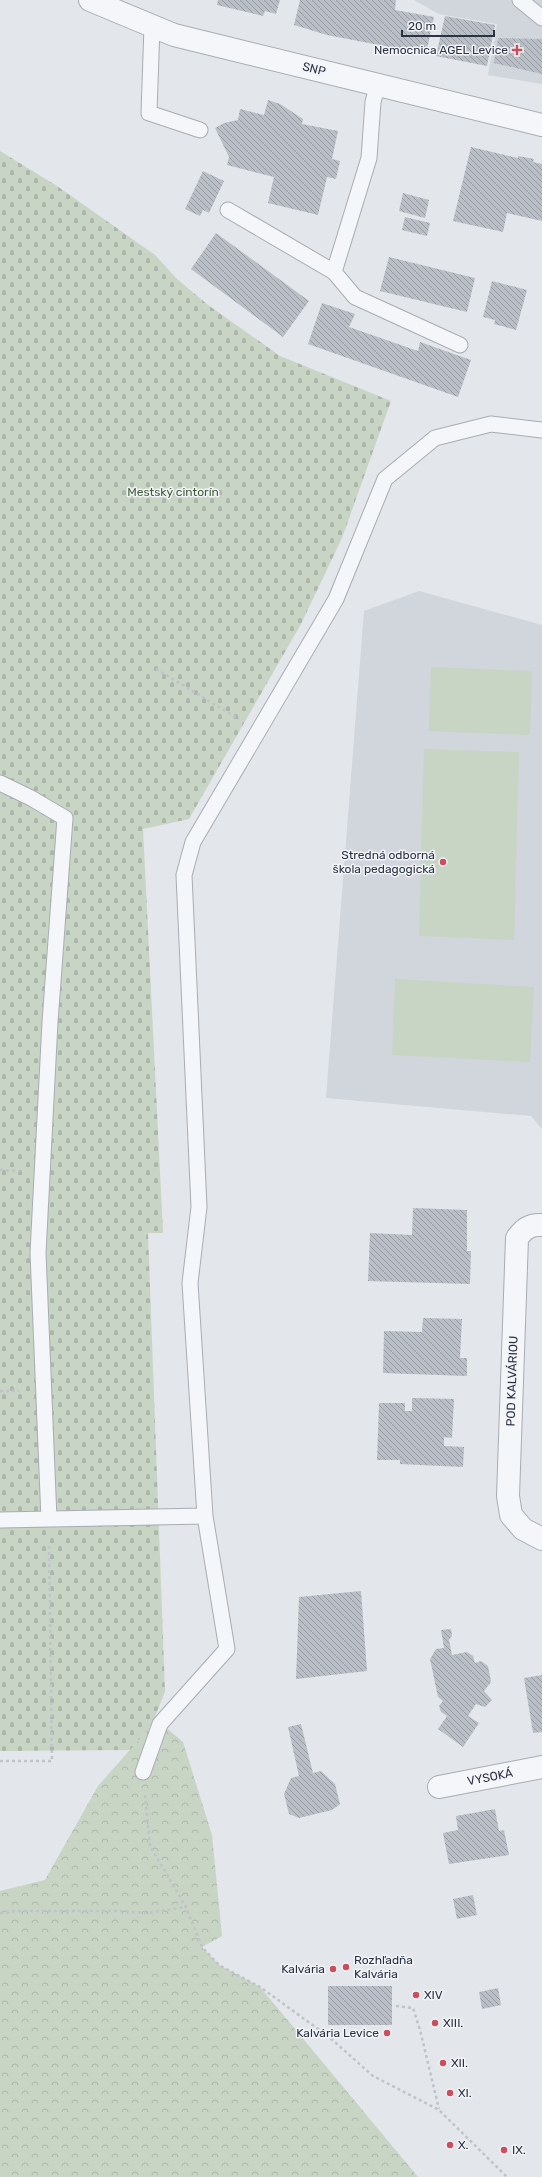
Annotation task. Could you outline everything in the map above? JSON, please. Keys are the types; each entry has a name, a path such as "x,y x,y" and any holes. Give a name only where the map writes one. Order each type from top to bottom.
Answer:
{"street":[{"name":"SNP","path":"90,0 174,35 542,125"},
{"name":"POD KALVÁRIOU","path":"542,1225 535,1224 524,1229 516,1238 508,1496 510,1515 523,1529 542,1539"},
{"name":"VYSOKÁ","path":"439,1787 542,1767"}],"lane":[{"path":"520,0 542,18"},
{"path":"152,26 149,113 200,130"},
{"path":"334,272 369,158 373,102 378,84"},
{"path":"228,210 334,272 355,297 460,345"},
{"path":"143,1772 160,1724 227,1650 205,1516 190,1283 199,1207 184,875 193,842 336,599 385,478 435,438 491,424 542,430"},
{"path":"0,783 31,798 65,818 50,1022 38,1253 49,1519"},
{"path":"0,1520 205,1516"}],"path":[{"path":"156,669 259,730"},
{"path":"0,1761 52,1761 49,1519"},
{"path":"143,1772 150,1846 186,1907 202,1947 219,1965 266,1992 328,2036 373,2076 439,2110 507,2177"},
{"path":"0,1913 94,1911 148,1914 186,1907"},
{"path":"396,2006 413,2008 420,2030 439,2110"}],"shaded area":[{"name":"Nemocnica AGEL Levice","path":"414,0 542,0 542,84 488,75 497,24 439,14"},
{"name":"Stredná odborná škola pedagogická","path":"419,591 542,625 542,1129 531,1116 326,1098 364,611"}],"green space":[{"name":"Mestský cintorín","path":"0,151 57,186 155,255 177,279 208,305 280,356 391,401 342,538 301,624 189,819 143,829 163,1233 148,1233 165,1692 151,1726 130,1750 0,1751"},
{"path":"431,667 532,671 530,735 429,731"},
{"path":"424,749 519,752 514,940 419,936"},
{"path":"395,979 534,987 530,1062 392,1055"},
{"path":"163,1725 183,1742 212,1835 222,1936 202,1947 219,1965 260,1987 418,2177 0,2177 0,1891 45,1880 98,1786 151,1726"}],"building":[{"path":"218,0 280,0 276,14 265,11 263,16 217,5"},
{"path":"300,0 396,0 395,10 434,17 426,54 327,35 294,25"},
{"path":"445,16 495,25 487,66 436,56"},
{"path":"498,38 542,39 542,74 494,63"},
{"path":"268,100 280,104 303,119 302,124 338,131 332,159 340,161 336,179 327,177 318,215 268,203 274,177 227,165 229,157 215,128 224,123 238,120 240,109 264,115"},
{"path":"471,147 518,158 518,156 534,159 533,162 542,164 542,221 507,213 503,232 453,221"},
{"path":"203,171 224,181 209,213 203,210 200,216 185,209"},
{"path":"403,193 429,200 425,218 399,211"},
{"path":"405,217 430,223 427,236 402,230"},
{"path":"216,233 309,301 283,337 191,269"},
{"path":"389,257 475,278 467,312 380,291"},
{"path":"492,281 527,290 516,330 494,324 495,320 483,317"},
{"path":"322,303 355,314 349,327 418,351 420,342 471,360 458,397 308,344"},
{"path":"413,1208 467,1210 467,1251 471,1251 470,1284 368,1281 370,1233 412,1235"},
{"path":"423,1318 462,1319 460,1358 467,1358 467,1376 383,1373 384,1331 422,1332"},
{"path":"412,1398 454,1399 452,1438 444,1437 444,1446 464,1447 463,1467 400,1464 400,1460 377,1460 379,1403 405,1403 405,1411 412,1411"},
{"path":"361,1591 367,1671 296,1679 299,1597"},
{"path":"451,1629 452,1636 449,1640 452,1655 467,1652 473,1656 475,1663 481,1661 488,1666 491,1682 484,1691 492,1700 485,1707 476,1704 468,1716 479,1723 463,1747 438,1729 447,1716 441,1712 439,1706 443,1701 438,1697 430,1659 436,1649 444,1648 441,1630"},
{"path":"542,1675 542,1732 533,1733 524,1678"},
{"path":"301,1724 313,1773 321,1771 335,1784 340,1804 332,1810 299,1818 289,1814 284,1794 291,1778 299,1776 288,1727"},
{"path":"495,1809 499,1831 504,1830 509,1855 449,1864 443,1833 458,1830 456,1816"},
{"path":"473,1895 477,1915 457,1919 453,1899"},
{"path":"328,1986 392,1986 392,2025 328,2025"},
{"path":"498,1988 501,2005 482,2009 479,1992"}],"place":[{"name":"Nemocnica AGEL Levice","path":"517,50"},
{"name":"Stredná odborná škola pedagogická","path":"443,862"},
{"name":"Rozhľadňa Kalvária","path":"346,1967"},
{"name":"Kalvária","path":"333,1969"},
{"name":"XIV","path":"416,1995"},
{"name":"XIII.","path":"435,2023"},
{"name":"Kalvária Levice","path":"387,2033"},
{"name":"XII.","path":"443,2063"},
{"name":"XI.","path":"450,2093"},
{"name":"X.","path":"450,2145"},
{"name":"IX.","path":"504,2150"}]}
